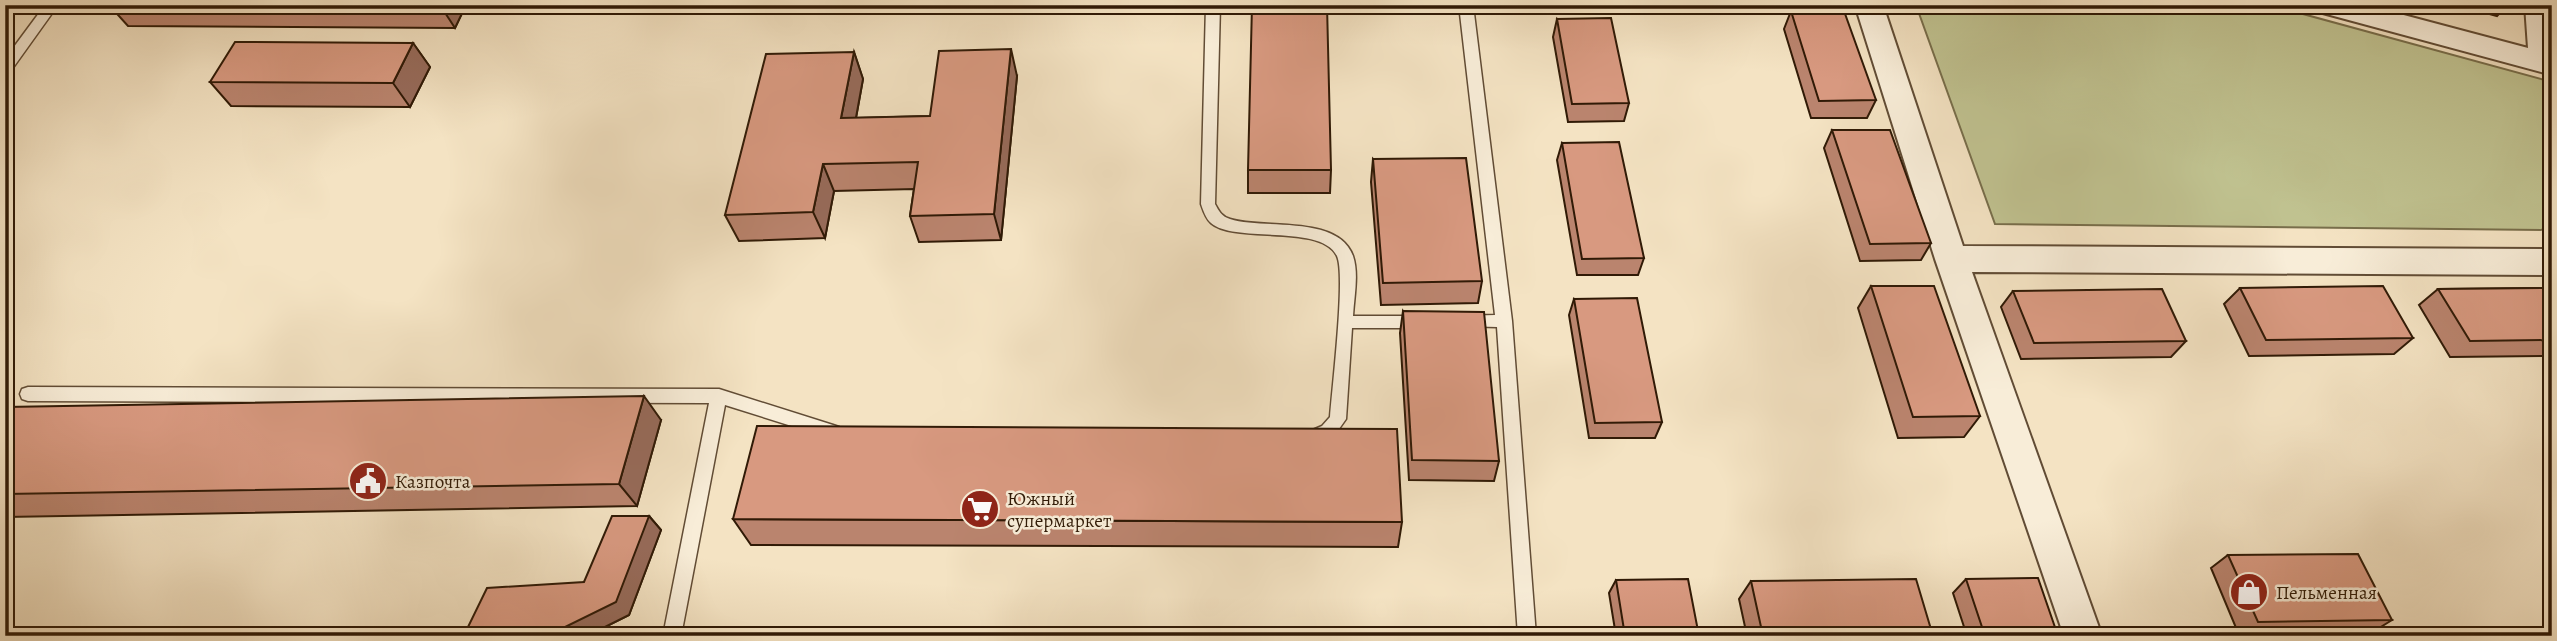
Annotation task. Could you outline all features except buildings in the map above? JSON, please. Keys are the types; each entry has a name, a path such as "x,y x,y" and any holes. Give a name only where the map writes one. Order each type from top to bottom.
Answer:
{"street":[{"path":"1869,5 1951,259 2083,636"},
{"path":"2329,5 2548,64 2539,5"},
{"path":"1951,259 2552,262"}],"lane":[{"path":"5,69 52,5"},
{"path":"1213,5 1208,204 1215,218 1228,225 1323,236 1340,245 1346,259 1345,323 1338,419 1328,431 1313,437 1300,437"},
{"path":"1465,5 1504,321 1527,636"},
{"path":"1345,323 1504,321"},
{"path":"28,394 719,397 832,432 845,432"},
{"path":"672,636 719,397"}],"green space":[{"path":"1916,5 2270,5 2552,82 2552,230 1995,224"}],"place":[{"name":"Казпочта","path":"368,481"},
{"name":"Южный супермаркет","path":"980,509"},
{"name":"Пельменная","path":"2249,592"}]}
